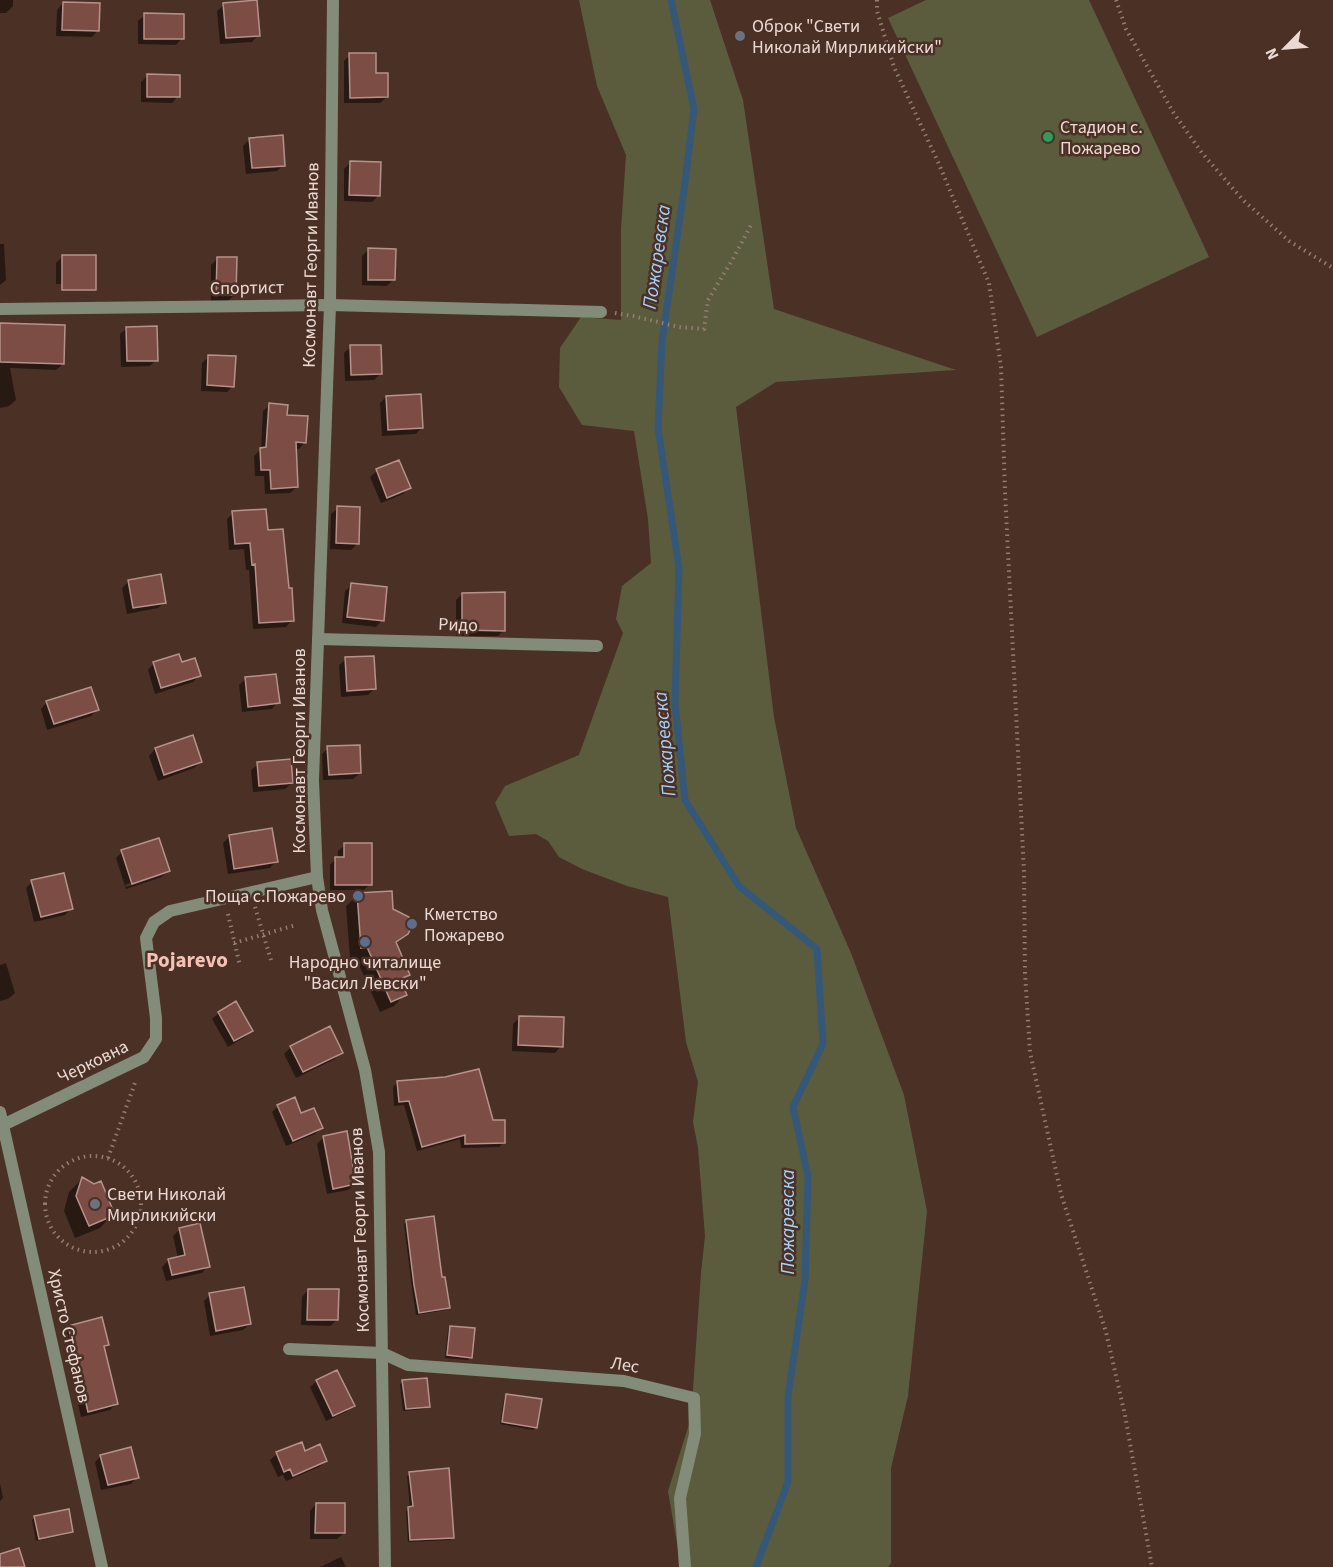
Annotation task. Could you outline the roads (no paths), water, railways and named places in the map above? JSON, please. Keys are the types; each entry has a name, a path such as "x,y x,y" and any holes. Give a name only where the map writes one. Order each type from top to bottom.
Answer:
{"street":[{"name":"Космонавт Георги Иванов","path":"333,0 330,305 313,780 317,877 322,910 365,1070 379,1152 385,1567"},
{"name":"Спортист","path":"0,309 330,305 602,312"},
{"name":"Ридо","path":"318,639 597,646"},
{"name":"Черковна","path":"2,1118 144,1057 156,1039 156,1018 146,938 154,922 170,911 317,877"},
{"name":"Христо Стефанов","path":"2,1118 102,1567"},
{"path":"289,1349 382,1353"},
{"name":"Лес","path":"382,1353 408,1365 624,1381 694,1398 694,1434 680,1498 685,1567"}],"waterway":[{"name":"Пожаревска","path":"671,0 694,109 662,341 658,428 679,568 675,704 685,800 739,886 817,949 823,1044 793,1107 808,1176 805,1280 788,1396 788,1482 756,1567"}],"place":[{"name":"Оброк \"Свети Николай Мирликийски\"","path":"740,36"},
{"name":"Стадион с. Пожарево","path":"1048,137"},
{"name":"Поща с.Пожарево","path":"358,896"},
{"name":"Кметство Пожарево","path":"412,924"},
{"name":"Народно читалище \"Васил Левски\"","path":"365,942"},
{"name":"Свети Николай Мирликийски","path":"95,1204"}],"district":[{"name":"Pojarevo","path":"187,960"}]}
